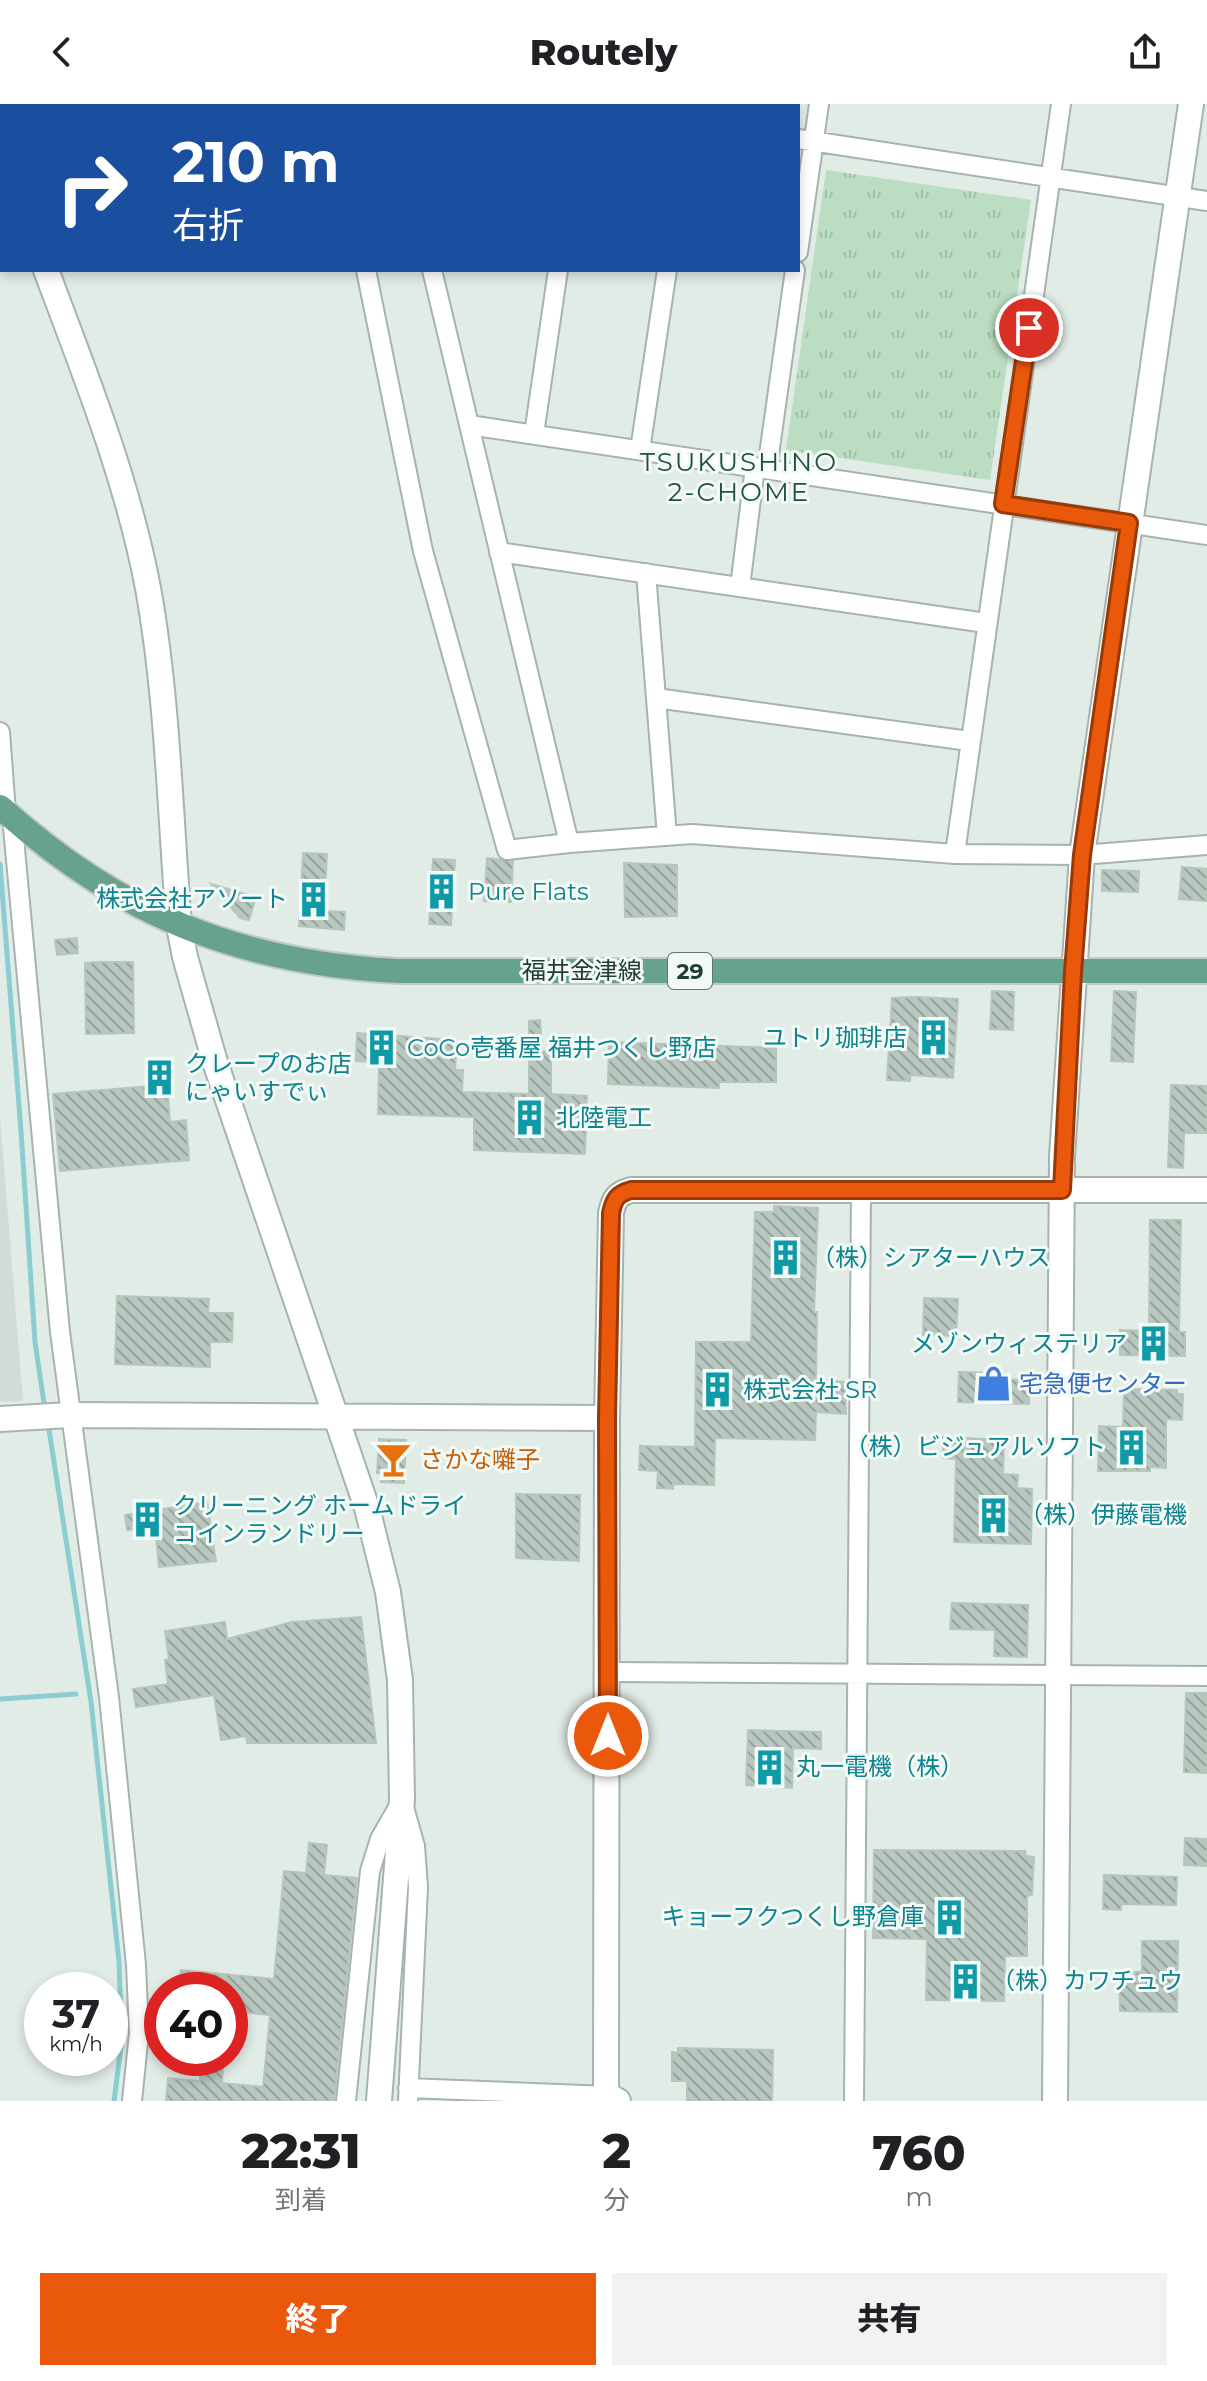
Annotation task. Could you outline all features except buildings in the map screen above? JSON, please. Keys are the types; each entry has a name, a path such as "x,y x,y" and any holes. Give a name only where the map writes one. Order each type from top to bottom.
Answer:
{"main road":[{"name":"福井金津線","path":"6,812 48,847 112,891 179,926 272,955 342,967 398,971 1207,971"}],"street":[{"path":"800,224 806,140 819,104"},
{"path":"955,854 1061,104"},
{"path":"1055,2101 1062,1190 1073,972 1082,855 1191,104"},
{"path":"806,140 1207,201"},
{"path":"47,272 99,412 135,531 148,588 164,705 179,926 185,957 215,1062 367,1508 388,1592 400,1680 402,1801 379,2101"},
{"path":"366,272 423,551 507,850 692,834 955,854 1082,855 1207,845"},
{"path":"432,272 569,843"},
{"path":"534,434 558,272"},
{"path":"640,450 667,272"},
{"path":"740,587 795,272"},
{"path":"469,425 1207,535"},
{"path":"499,552 986,623"},
{"path":"646,573 667,836"},
{"path":"656,698 969,741"},
{"path":"0,732 60,1332 109,1697 136,1965 139,2033 132,2101"},
{"path":"613,2098 606,2087 607,1418 611,1213 614,1200 620,1193 631,1190 1207,1190"},
{"path":"854,2101 861,1190"},
{"path":"0,1419 70,1415 607,1418"},
{"path":"608,1672 1207,1676"},
{"path":"402,1801 415,1846 418,1887 408,2095 613,2098"},
{"path":"346,2101 370,1871 380,1839 402,1801"}],"shaded area":[{"path":"0,1117 23,1401 0,1402"}],"green space":[{"path":"826,170 1031,200 990,480 786,450"}],"waterway":[{"path":"0,864 35,1342 45,1410"},
{"path":"48,1423 91,1702 119,1962 122,2039 114,2101"},
{"path":"0,1699 76,1694"}],"place":[{"name":"Pure Flats","path":"442,892"},
{"name":"株式会社アソート","path":"314,899"},
{"name":"ユトリ珈琲店","path":"933,1038"},
{"name":"CoCo壱番屋 福井つくし野店","path":"381,1048"},
{"name":"クレープのお店 にゃいすでぃ","path":"159,1078"},
{"name":"北陸電工","path":"530,1118"},
{"name":"（株）シアターハウス","path":"785,1258"},
{"name":"メゾンウィステリア","path":"1153,1344"},
{"name":"宅急便センター","path":"993,1384"},
{"name":"株式会社 SR","path":"717,1390"},
{"name":"（株）ビジュアルソフト","path":"1132,1447"},
{"name":"さかな囃子","path":"394,1460"},
{"name":"（株）伊藤電機","path":"993,1515"},
{"name":"クリーニング ホームドライ コインランドリー","path":"147,1520"},
{"name":"丸一電機（株）","path":"770,1767"},
{"name":"キョーフクつくし野倉庫","path":"950,1917"},
{"name":"（株）カワチュウ","path":"965,1981"}],"district":[{"name":"TSUKUSHINO 2-CHOME","path":"739,477"}],"route":[{"path":"608,1736 607,1418 611,1213 614,1200 620,1193 631,1190 1062,1190 1082,855 1129,523 1003,504 1029,328"}]}
